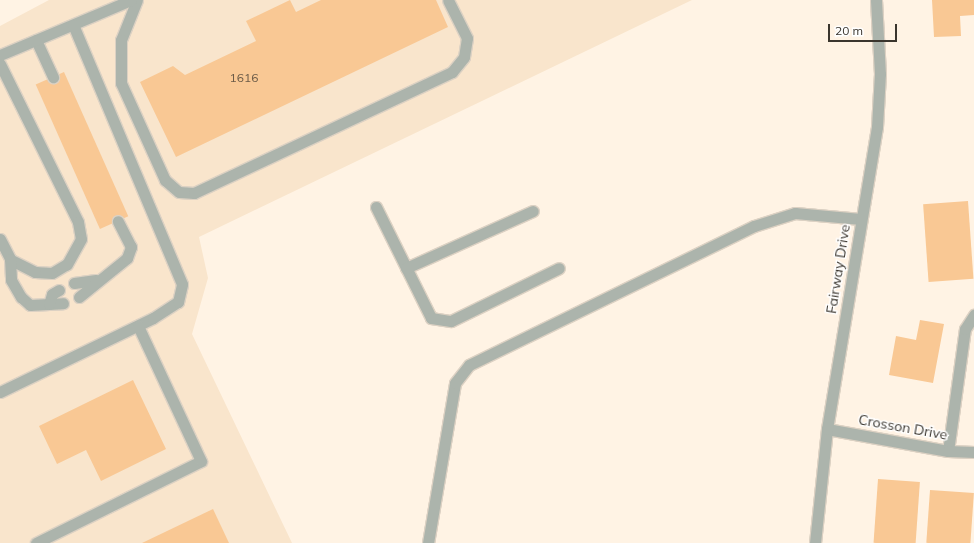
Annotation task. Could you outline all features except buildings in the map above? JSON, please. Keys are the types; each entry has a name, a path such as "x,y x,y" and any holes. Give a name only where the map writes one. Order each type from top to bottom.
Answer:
{"street":[{"path":"0,55 131,0"},
{"path":"137,0 122,40 121,83 165,180 179,192 194,193 452,72 464,57 467,38 448,0"},
{"name":"Fairway Drive","path":"815,543 827,429 877,127 880,74 876,0"},
{"path":"0,392 138,326 178,302 182,284 73,25"},
{"path":"36,40 53,77"},
{"path":"0,64 78,222 81,239 67,264 52,273 35,272 10,259"},
{"path":"376,207 431,318 451,320 559,268"},
{"path":"406,268 533,211"},
{"path":"428,543 455,383 469,365 754,226 795,213 861,219"},
{"path":"79,297 96,280 118,268 127,258 131,246 118,221"},
{"path":"0,239 10,259 12,280 21,297 30,305 64,303"},
{"path":"74,283 96,280"},
{"path":"49,304 52,294 59,290"},
{"path":"948,451 965,329 974,315"},
{"path":"36,543 202,461 138,326"},
{"name":"Crosson Drive","path":"827,429 948,451 974,452"}],"shaded area":[{"path":"49,0 692,0 199,237 208,278 192,334 292,543 0,543 0,26"}]}
